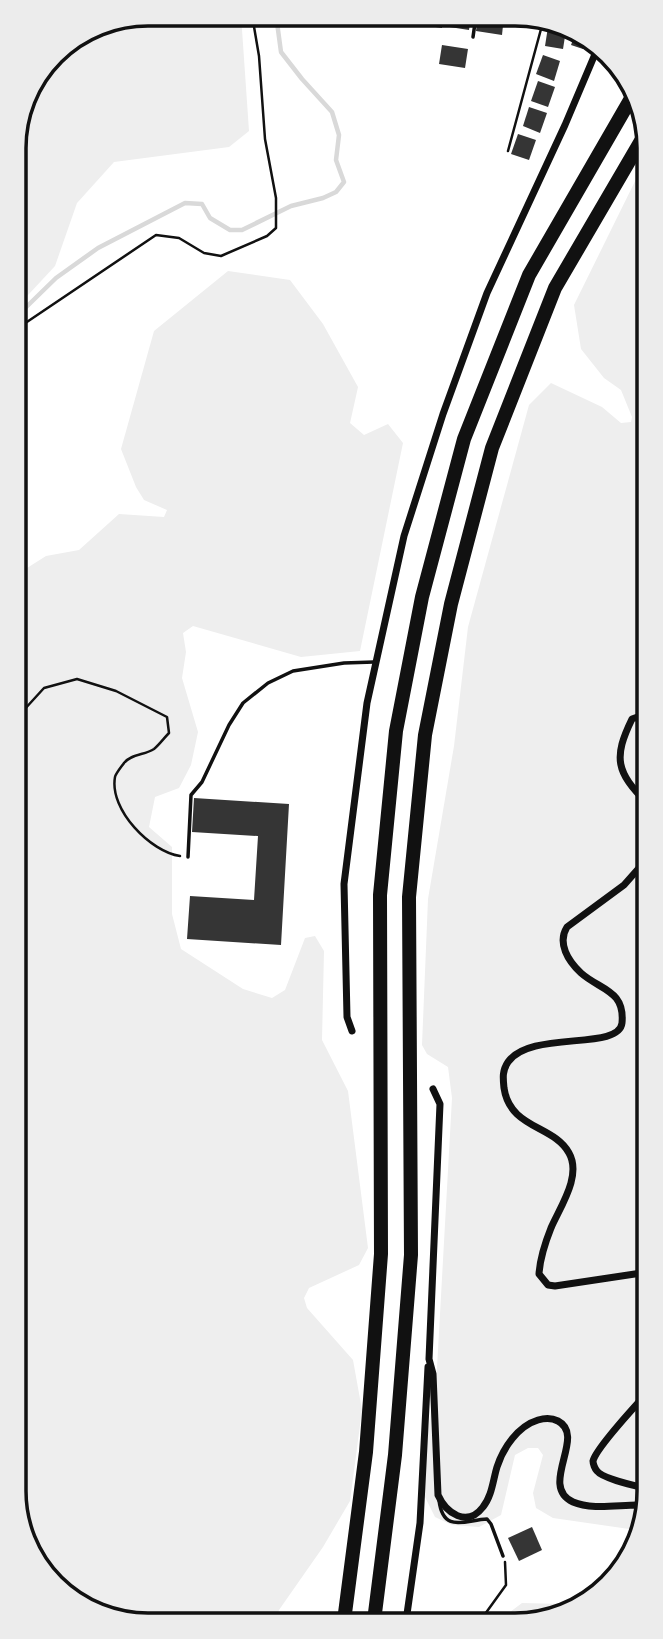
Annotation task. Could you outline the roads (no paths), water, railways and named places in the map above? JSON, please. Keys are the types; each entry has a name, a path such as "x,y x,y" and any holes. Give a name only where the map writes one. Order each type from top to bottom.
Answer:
{"highway":[{"path":"345,1613 366,1452 381,1254 380,895 399,717 422,597 464,439 529,275 628,105"},
{"path":"375,1613 395,1455 411,1255 409,897 425,735 451,604 492,448 555,288 637,148"}],"street":[{"path":"352,1031 347,1017 344,884 367,703 404,536 443,414 487,293 594,56"},
{"path":"637,718 632,719 619,751 623,772 637,793"},
{"path":"636,871 624,885 567,927 562,936 564,950 581,973 607,988 617,998 622,1018 621,1028 615,1035 606,1038 560,1041 529,1048 509,1061 502,1073 509,1105 519,1117 560,1142 568,1150 572,1160 573,1172 569,1188 544,1247 539,1274 542,1280 555,1286 636,1274"},
{"path":"407,1613 420,1523 429,1359 440,1104 433,1089"},
{"path":"429,1359 433,1374 438,1495 449,1513 471,1516 478,1512 489,1497 498,1463 517,1433 536,1421 546,1419 563,1424 568,1431 569,1439 560,1472 563,1493 571,1501 583,1504 635,1505"},
{"path":"636,1404 593,1460 593,1465 601,1475 636,1485"}],"lane":[{"path":"473,37 475,26"},
{"path":"188,857 191,795 202,782 229,725 243,703 268,683 293,671 344,663 376,662"},
{"path":"438,1495 442,1515 451,1522 461,1524 487,1519 503,1556"}],"waterway":[{"path":"27,306 56,278 98,248 185,203 202,204 210,218 230,230 242,230 291,206 336,192 344,182 336,160 339,135 332,112 281,52 277,26"}]}
